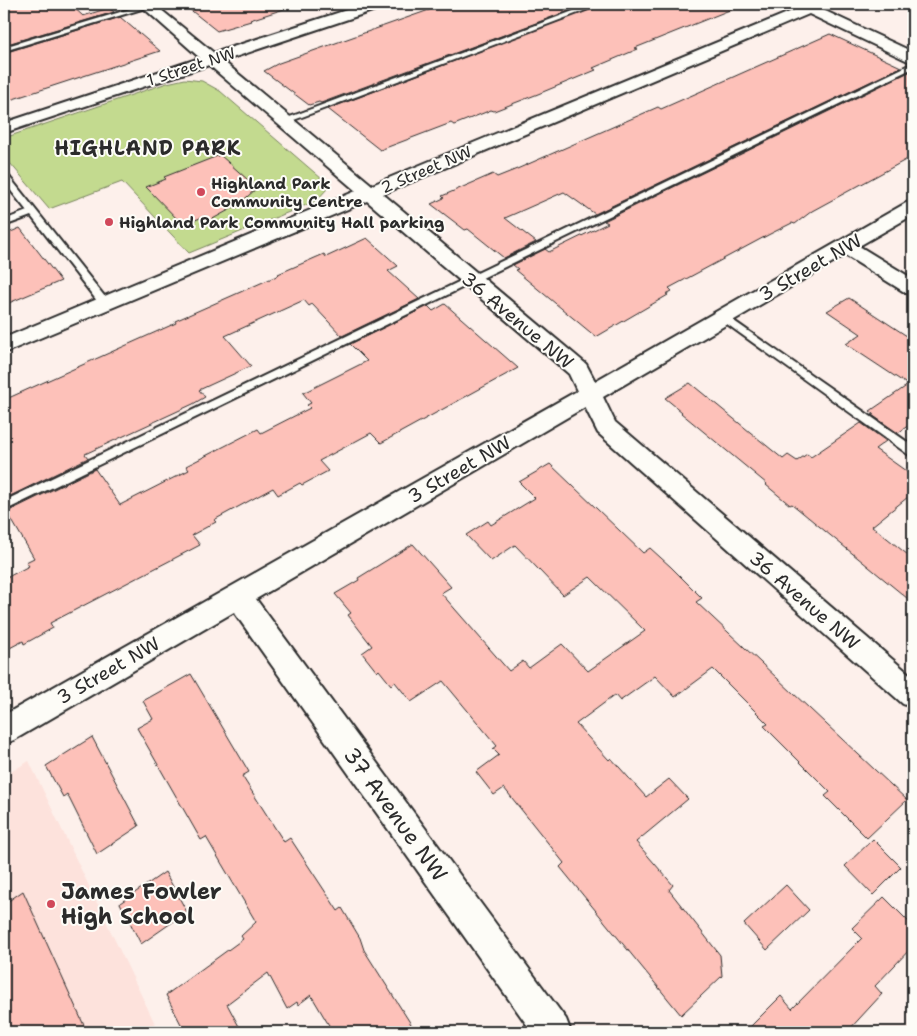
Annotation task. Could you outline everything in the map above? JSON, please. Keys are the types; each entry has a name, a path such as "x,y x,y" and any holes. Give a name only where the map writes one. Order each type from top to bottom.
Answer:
{"street":[{"name":"36 Avenue NW","path":"149,4 211,60 368,194 578,369 606,427 913,695"},
{"name":"1 Street NW","path":"4,128 379,4"},
{"path":"810,5 913,58"},
{"name":"2 Street NW","path":"4,346 368,194 810,5"},
{"name":"3 Street NW","path":"4,730 590,395 913,207"},
{"path":"846,247 913,288"},
{"name":"37 Avenue NW","path":"238,596 553,1032"}],"lane":[{"path":"4,49 149,4"},
{"path":"283,121 598,4"},
{"path":"4,506 913,65"},
{"path":"4,176 105,304"},
{"path":"4,223 32,212"},
{"path":"724,317 913,452"}],"shaded area":[{"name":"James Fowler High School","path":"29,761 159,1032 4,1032 4,776"}],"green space":[{"path":"185,79 202,81 220,91 322,179 327,189 316,201 189,253 122,182 49,209 4,156 4,138 167,83"}],"building":[{"path":"4,4 70,4 83,16 109,8 114,12 4,45"},
{"path":"183,4 283,4 284,9 217,31"},
{"path":"446,4 587,4 321,103 309,105 264,71 279,63"},
{"path":"604,4 742,5 635,48 638,49 593,68 596,70 538,94 454,125 451,123 380,150 328,109"},
{"path":"120,17 160,51 4,102 4,53"},
{"path":"830,34 901,67 595,214 564,192 505,218 536,242 504,258 468,229 465,230 431,204 444,198 442,196 493,174 497,177 517,169 658,107 661,109"},
{"path":"911,71 913,73 913,156 812,211 795,224 792,223 770,234 669,288 672,291 666,294 668,295 596,337 515,270 518,269 513,265 545,249 549,252 608,223 604,221"},
{"name":"Highland Park Community Centre","path":"220,155 257,188 238,205 209,221 205,216 183,225 146,187 166,179 164,177"},
{"path":"20,228 61,281 4,305 4,235"},
{"path":"367,238 398,266 388,271 419,299 342,336 312,304 309,306 304,300 225,336 251,366 199,390 205,397 193,404 85,454 88,458 4,499 4,400 176,323 175,321 278,274 324,254 326,257"},
{"path":"849,298 913,340 913,422 898,433 872,415 874,414 870,411 908,385 846,344 861,334 827,311"},
{"path":"445,304 518,368 381,443 371,433 319,461 328,471 278,495 273,488 214,520 216,522 192,535 200,545 50,623 53,628 24,644 23,641 4,651 4,579 29,566 26,562 34,558 7,512 95,469 120,505 189,470 186,466 258,429 261,433 310,408 307,405 311,403 303,393 367,361 350,344 428,306 433,311"},
{"path":"690,383 783,459 788,455 797,461 807,454 811,457 861,423 886,441 875,449 913,476 913,493 872,526 913,559 913,603 792,504 790,505 665,398"},
{"path":"550,464 643,553 650,548 671,567 702,598 696,602 907,800 867,838 825,796 830,792 764,726 768,724 713,669 675,697 655,676 620,701 615,695 576,724 609,760 611,758 646,797 669,779 688,799 636,842 673,885 669,890 720,955 722,976 681,1015 560,867 564,863 504,788 494,795 476,772 499,755 493,749 497,746 443,681 411,702 395,682 391,685 379,670 377,672 362,653 372,646 348,615 351,613 335,594 413,544 451,587 441,593 509,671 523,661 529,668 562,644 588,671 645,631 590,577 563,595 515,545 491,561 466,535 488,521 491,525 535,498 519,482"},
{"path":"191,674 249,772 242,776 284,842 290,838 338,911 342,908 360,938 364,950 416,1032 333,1032 311,995 298,1005 297,1002 287,1009 268,973 227,1004 242,1032 185,1032 166,995 243,939 241,936 256,922 206,837 201,840 137,728 153,719 143,701"},
{"path":"92,737 139,826 97,854 67,794 63,797 46,766"},
{"path":"873,839 901,867 873,895 845,866"},
{"path":"165,872 187,912 141,944 120,903"},
{"path":"786,885 809,910 767,950 744,924"},
{"path":"23,891 87,1032 4,1032 4,904"},
{"path":"884,897 913,926 913,946 875,986 882,994 847,1032 745,1032 781,996 792,1009 862,938 852,928"}],"place":[{"name":"Highland Park Community Centre","path":"201,192"},
{"name":"Highland Park Community Hall parking","path":"109,222"},
{"name":"James Fowler High School","path":"51,904"}],"district":[{"name":"HIGHLAND PARK","path":"148,148"}]}
